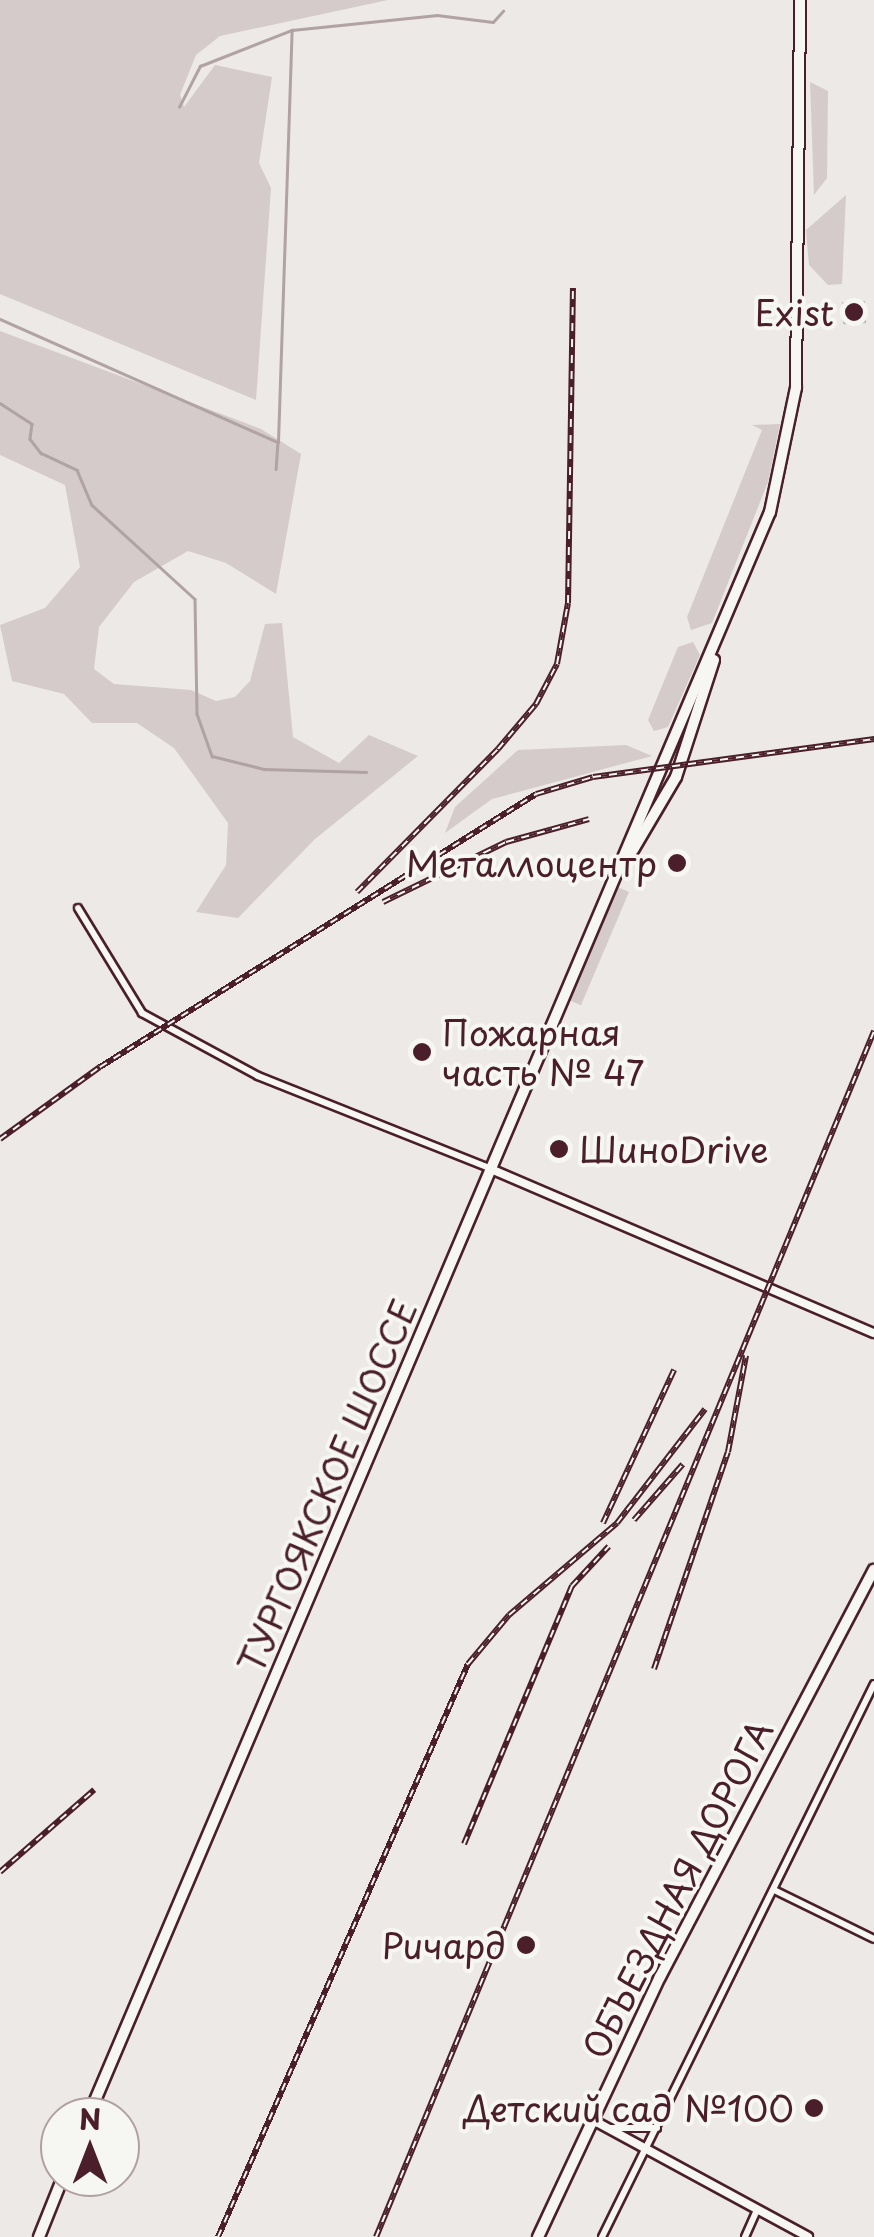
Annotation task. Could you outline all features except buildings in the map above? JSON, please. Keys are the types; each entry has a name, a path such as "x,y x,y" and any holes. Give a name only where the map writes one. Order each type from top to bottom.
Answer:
{"main road":[{"name":"ТУРГОЯКСКОЕ ШОССЕ","path":"97,2097 762,538 793,423 800,0"},
{"name":"ТУРГОЯКСКОЕ ШОССЕ","path":"617,876 676,777 718,645"},
{"name":"ОБЪЕЗДНАЯ ДОРОГА","path":"538,2237 591,2119 870,1589 874,1570"},
{"path":"38,2237 55,2197"}],"street":[{"path":"78,908 142,1013 258,1076 493,1170 874,1333"},
{"path":"602,2237 874,1684"},
{"path":"774,1890 874,1940"},
{"path":"591,2119 644,2154 808,2237"},
{"path":"609,2128 657,2128"},
{"path":"745,2237 756,2212"}],"shaded area":[{"path":"0,0 388,0 220,36 196,55 180,95 184,107 215,65 272,77 259,163 271,188 256,400 0,294"},
{"path":"810,82 828,91 827,178 814,195"},
{"path":"846,195 842,284 828,285 809,265 806,230"},
{"path":"0,331 261,429 301,454 276,594 226,563 188,551 134,582 99,627 94,669 114,684 191,690 216,701 235,697 250,681 265,624 282,623 293,737 339,763 369,735 418,756 315,839 238,918 196,912 226,865 228,823 174,748 137,723 92,723 64,694 12,681 0,625 45,608 80,567 65,485 0,455"},
{"path":"780,424 768,482 712,623 691,630 687,617 762,430 752,425"},
{"path":"693,642 700,655 668,727 654,731 648,720 678,647"},
{"path":"626,745 652,756 492,799 445,833 455,807 518,750"},
{"path":"616,887 629,892 581,1005 568,1000"}],"waterway":[{"path":"179,107 200,66 292,30 437,15 493,22 503,11"},
{"path":"278,442 292,30"},
{"path":"0,319 278,442 276,469"},
{"path":"0,403 32,424 30,439 41,453 77,470 92,505 195,599 197,714 212,756 264,769 366,772"}],"railway":[{"path":"357,892 498,749 536,704 557,664 568,603 573,288"},
{"path":"0,1139 100,1067 536,794 593,777 874,739"},
{"path":"383,902 506,842 589,819"},
{"path":"376,2237 874,1031"},
{"path":"654,1669 728,1452 746,1356"},
{"path":"603,1523 674,1370"},
{"path":"218,2237 468,1664 509,1615 617,1523 705,1409"},
{"path":"634,1520 683,1464"},
{"path":"464,1844 572,1586 609,1546"},
{"path":"0,1872 94,1790"}],"place":[{"name":"Exist","path":"854,312"},
{"name":"Металлоцентр","path":"677,863"},
{"name":"Пожарная часть № 47","path":"422,1052"},
{"name":"ШиноDrive","path":"559,1149"},
{"name":"Ричард","path":"526,1945"},
{"name":"Детский сад №100","path":"814,2108"}]}
